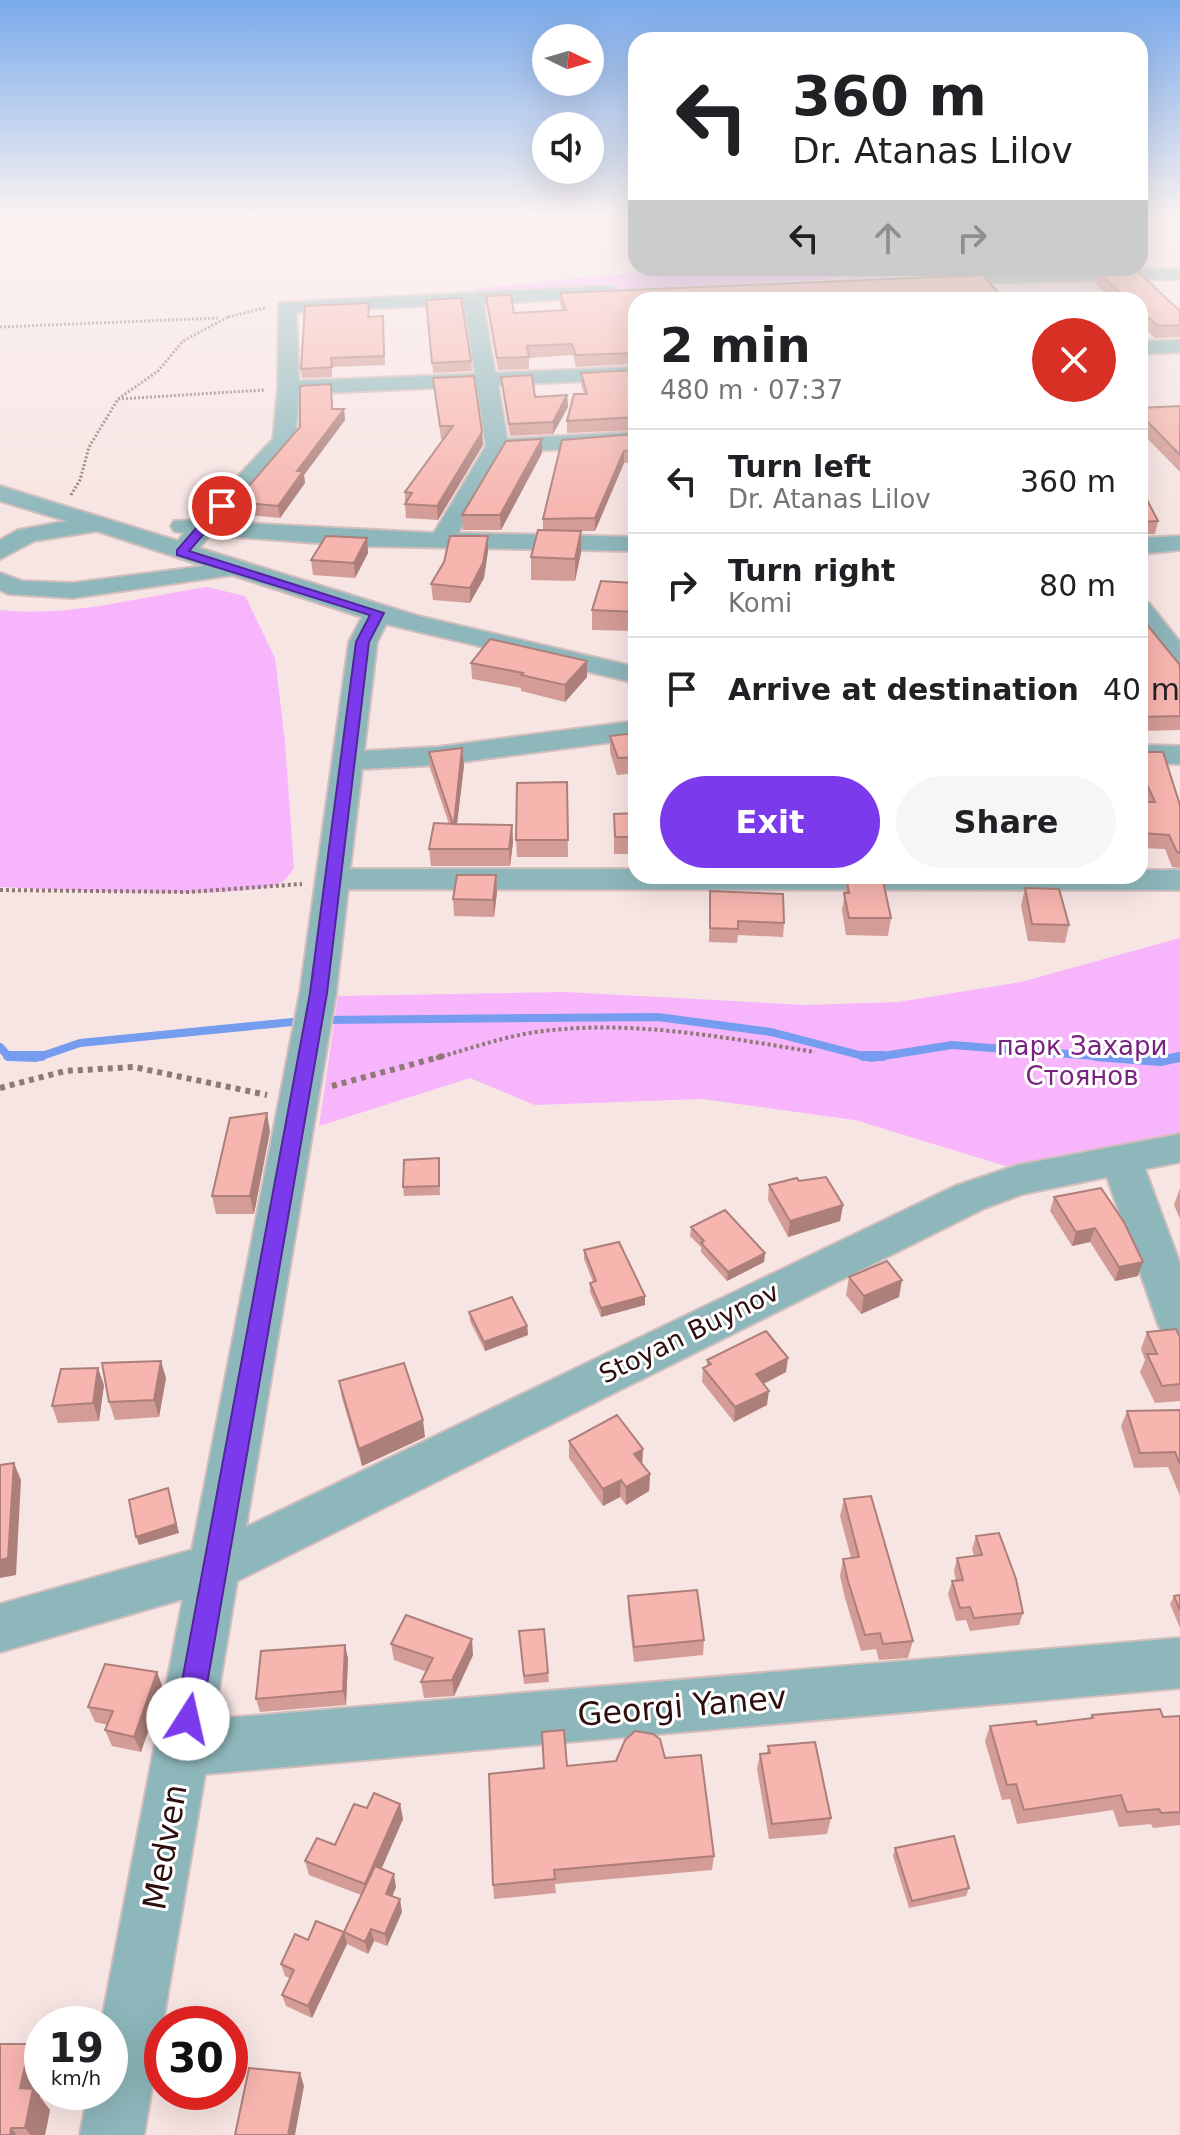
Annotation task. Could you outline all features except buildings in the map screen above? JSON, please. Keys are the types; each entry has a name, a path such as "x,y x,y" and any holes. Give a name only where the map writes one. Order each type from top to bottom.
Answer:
{"street":[{"path":"181,552 284,440 289,388 286,318"},
{"path":"441,542 497,446 489,380 477,318"},
{"path":"1148,348 1180,346"},
{"path":"289,388 628,373"},
{"path":"497,446 628,439"},
{"path":"0,493 107,524 181,552 378,613 628,673"},
{"path":"0,551 27,535 63,527 134,522 441,542 628,544"},
{"path":"1148,545 1180,543"},
{"path":"0,581 30,590 60,591 237,569"},
{"name":"Medven","path":"112,2135 301,1094 335,879 363,642 378,613"},
{"path":"1148,619 1179,657"},
{"path":"349,761 438,756 628,731"},
{"path":"1148,754 1180,755"},
{"path":"335,879 628,879"},
{"path":"1148,880 1180,880"},
{"name":"Stoyan Buynov","path":"0,1628 215,1567 970,1197 1018,1180 1180,1148"},
{"path":"1121,1159 1180,1324"},
{"name":"Georgi Yanev","path":"183,1749 1180,1663"}],"path":[{"path":"0,327 178,322 222,318"},
{"path":"66,512 80,480 89,447 118,399 158,371 183,341 227,318"},
{"path":"118,399 289,388"},
{"path":"0,890 179,894 256,890 335,879"},
{"path":"0,1088 65,1071 134,1067 216,1081 259,1095 301,1094 525,1034 605,1029 695,1033 815,1052"}],"green space":[{"path":"207,587 245,596 275,658 294,868 282,882 231,892 147,893 0,887 0,610 77,609"},
{"name":"парк Захари Стоянов","path":"1180,938 1180,1135 1012,1168 855,1120 702,1099 535,1105 470,1078 319,1126 338,996 566,992 805,1005 898,1002 1021,982"}],"waterway":[{"path":"322,1020 658,1017 771,1032 863,1056"},
{"path":"42,1056 80,1043 303,1021"},
{"path":"863,1056 871,1058 952,1045 1103,1057"},
{"path":"0,1047 8,1056"},
{"path":"8,1056 42,1056"},
{"path":"8,1056 42,1056"},
{"path":"863,1056 883,1056"},
{"path":"1096,1056 1103,1057"},
{"path":"1103,1057 1122,1058"},
{"path":"1103,1057 1160,1061 1180,1057"}],"route":[{"path":"188,1719 318,993 363,642 378,613 181,552 222,506"}]}
